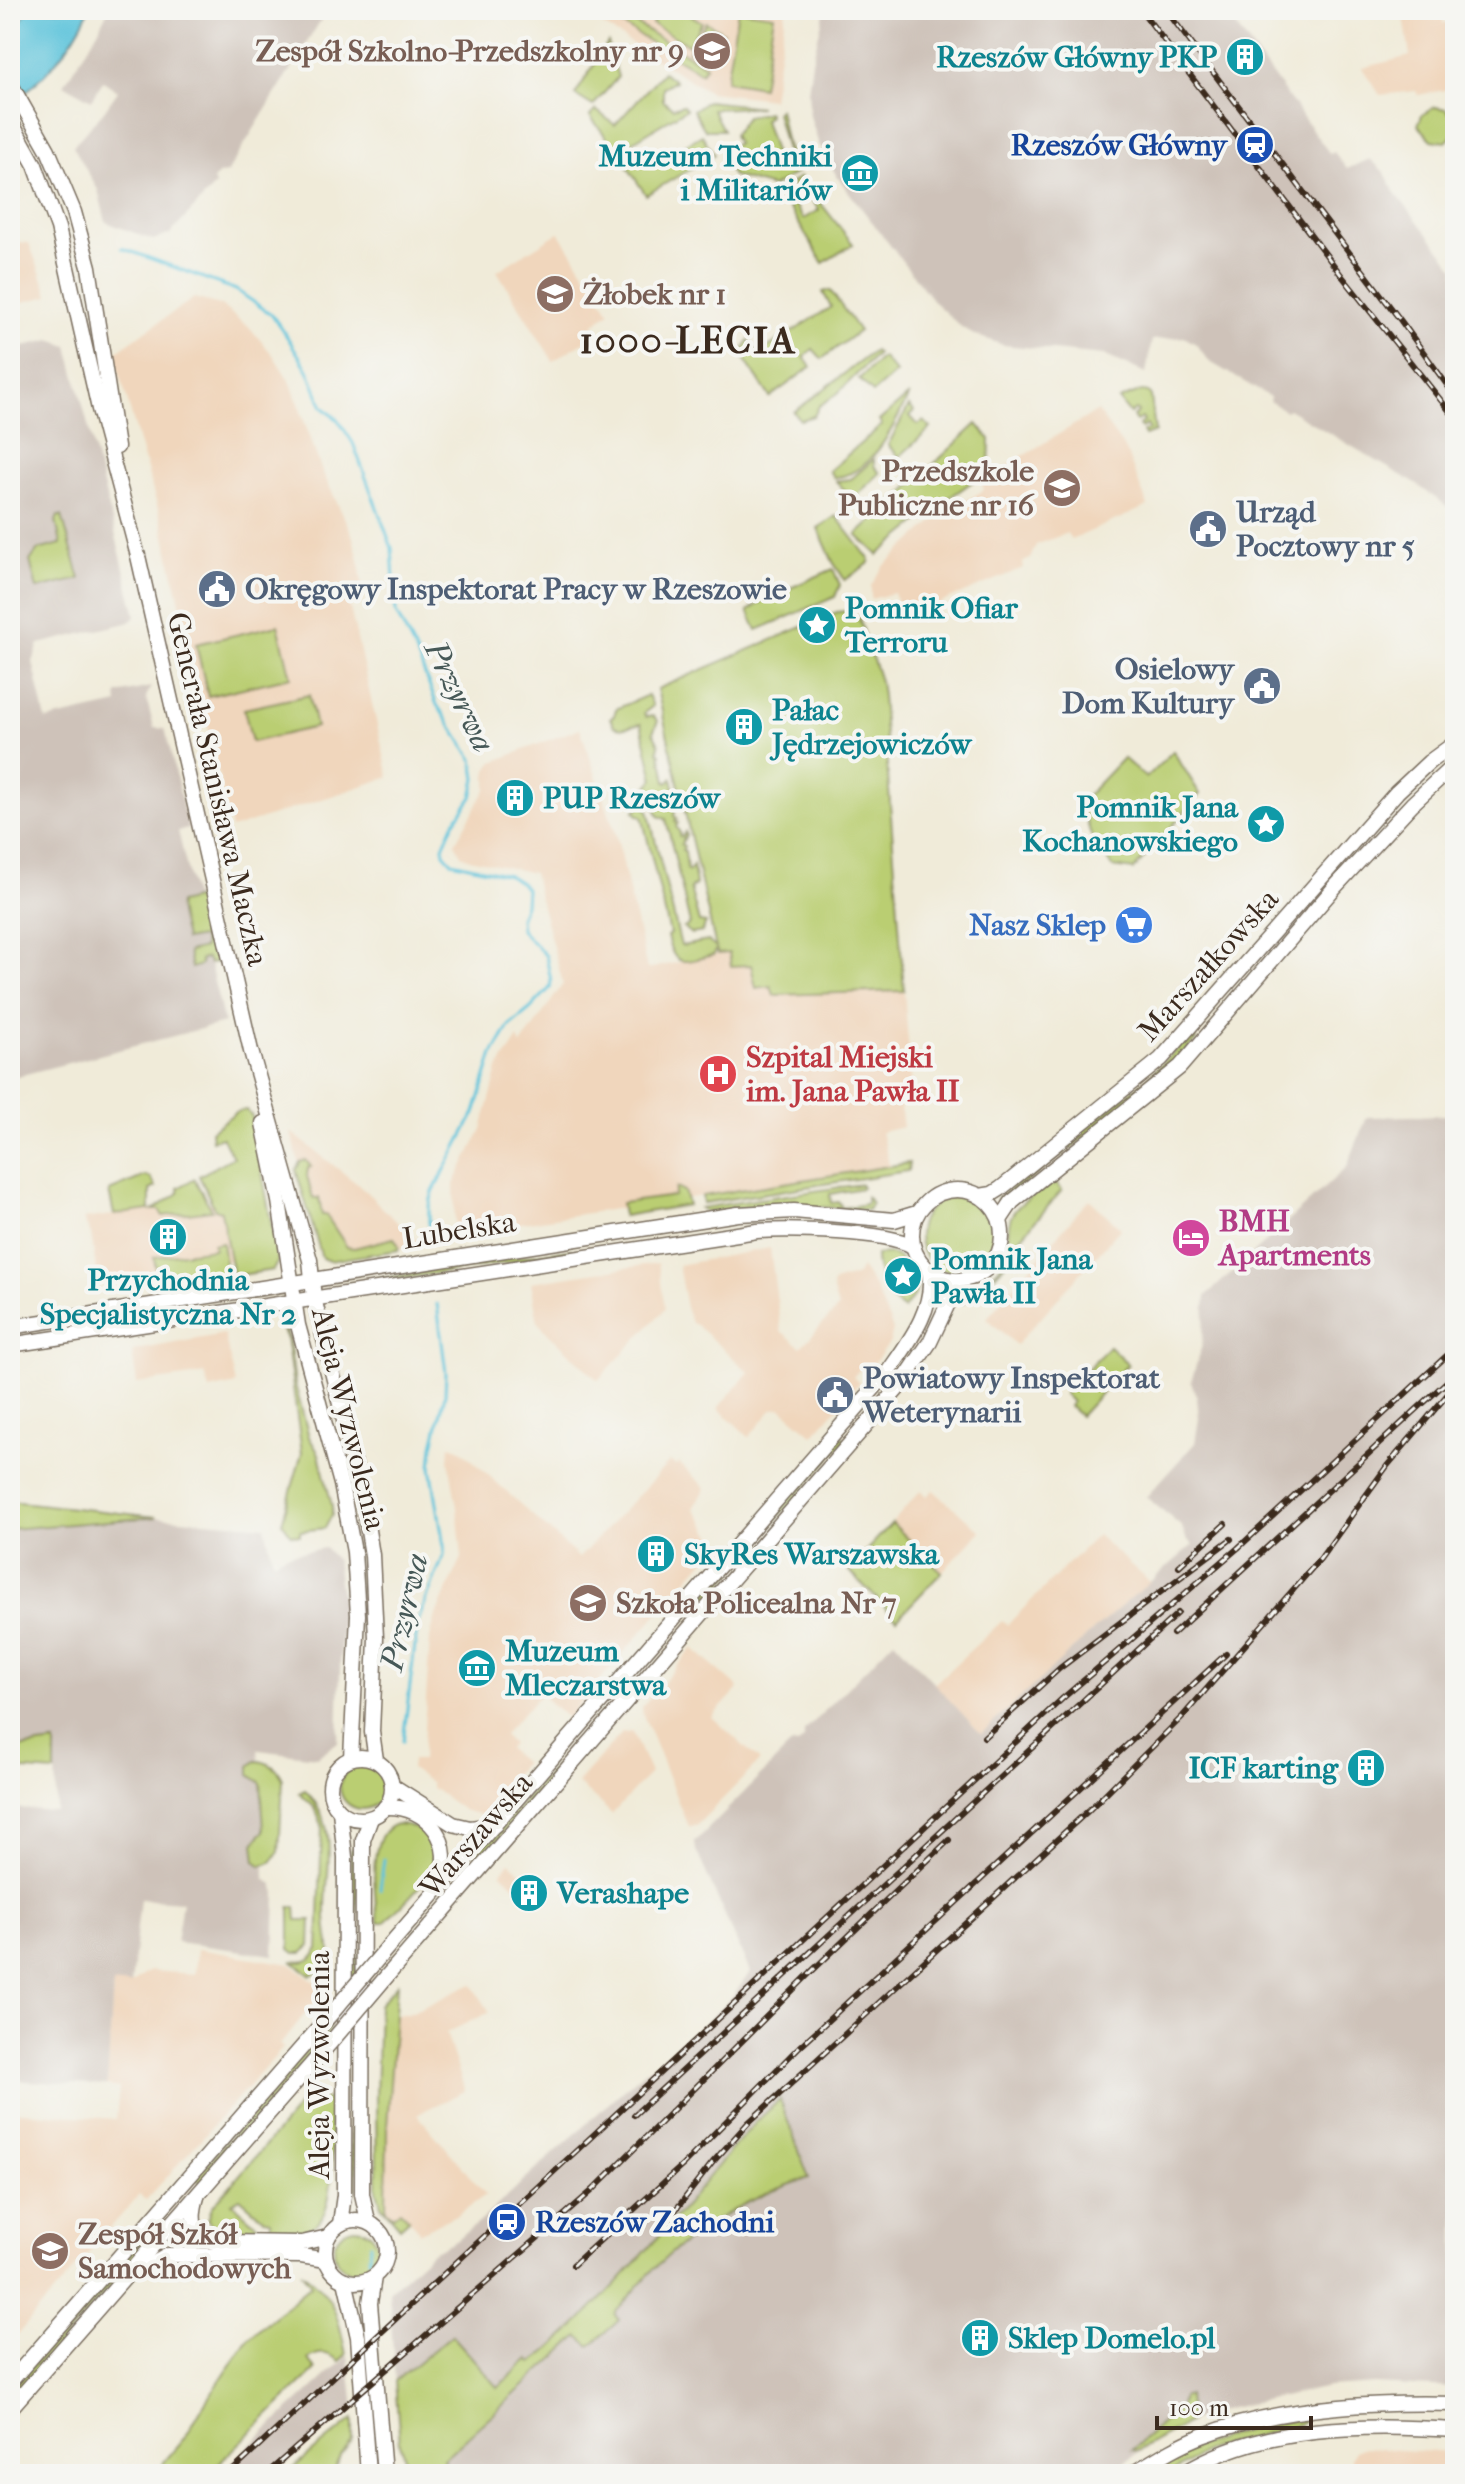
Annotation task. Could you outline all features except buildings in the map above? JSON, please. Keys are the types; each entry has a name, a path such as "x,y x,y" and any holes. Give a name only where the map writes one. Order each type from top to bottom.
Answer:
{"main road":[{"name":"Generała Stanisława Maczka","path":"10,83 66,189 89,267 133,538"},
{"name":"Generała Stanisława Maczka","path":"14,126 46,190 58,228 251,1051 308,1252 313,1280"},
{"name":"Marszałkowska","path":"980,1196 1000,1189 1161,1059 1397,792 1455,743"},
{"name":"Marszałkowska","path":"1000,1220 1012,1202 1180,1067 1335,887 1412,804 1455,764"},
{"name":"Generała Stanisława Maczka","path":"251,1051 255,1090 279,1201 292,1282"},
{"path":"944,1191 967,1191 980,1196 1000,1220 1002,1234 996,1258 979,1275 959,1280 946,1279 929,1271 921,1264 912,1246 913,1223 917,1213 927,1200 944,1191"},
{"path":"785,1211 785,1230"},
{"name":"Lubelska","path":"10,1327 738,1214 785,1211 894,1220 917,1213"},
{"name":"Lubelska","path":"10,1345 724,1235 785,1230 894,1238 912,1246"},
{"path":"585,1237 589,1256"},
{"name":"Warszawska","path":"10,2382 888,1372 910,1339 928,1303 929,1271"},
{"name":"Aleja Wyzwolenia","path":"313,1280 314,1298 362,1494 372,1555 376,1638 372,1732 376,1760"},
{"name":"Warszawska","path":"10,2409 900,1386 917,1362 959,1280"},
{"name":"Aleja Wyzwolenia","path":"292,1282 293,1301 341,1484 354,1552 358,1615 351,1758"},
{"path":"840,1428 854,1440"},
{"path":"393,1786 385,1807 371,1818 356,1819 340,1811 332,1798 331,1780 338,1766 351,1758 360,1756 376,1760 385,1766 393,1786 453,1824 470,1828 495,1825"},
{"path":"385,1807 424,1817 439,1833 444,1846 445,1864 432,1897"},
{"name":"Aleja Wyzwolenia","path":"340,1811 345,1841 346,1907 344,2195 340,2224"},
{"name":"Aleja Wyzwolenia","path":"368,2221 362,2194 361,1994 363,1840 371,1818"},
{"path":"199,2193 194,2223 200,2236 206,2240 302,2243 328,2237 340,2224 349,2220 368,2221 384,2236 387,2247 384,2265 374,2277 364,2281 345,2280 330,2269 326,2260 328,2237"},
{"path":"111,2293 154,2261 168,2255 301,2256 326,2260"},
{"path":"374,2277 370,2303 384,2474"},
{"path":"345,2280 358,2337 368,2474"},
{"path":"1132,2474 1170,2451 1210,2433 1254,2420 1320,2411 1448,2404"},
{"path":"1437,2429 1432,2419 1448,2404"},
{"path":"1320,2411 1323,2432"},
{"path":"1181,2474 1210,2457 1289,2435 1368,2427 1455,2430"}],"shaded area":[{"path":"108,10 327,10 227,173 213,180 215,185 170,234 153,240 106,222 98,190 73,146 118,91 103,81 91,100 64,84"},
{"name":"Zespół Szkolno-Przedszkolny nr 9","path":"578,10 786,10 772,99 709,92"},
{"path":"825,10 1224,10 1330,154 1334,152 1347,169 1370,159 1385,173 1396,194 1455,268 1455,512 1416,484 1269,401 1270,397 1210,362 1196,344 1184,337 1152,340 1146,373 1103,355 1003,345 972,334 960,326 934,302 838,178 819,145 810,116 808,92"},
{"path":"1403,10 1429,10 1431,15 1442,14 1443,23 1455,22 1455,88 1418,95 1416,91 1380,95 1362,68 1410,56"},
{"name":"Żłobek nr 1","path":"559,232 610,312 593,324 598,333 553,361 497,271"},
{"path":"10,241 29,243 49,296 10,305"},
{"path":"194,298 220,305 250,328 291,383 321,469 352,534 359,560 364,601 349,604 389,777 231,829 162,523 114,353"},
{"path":"51,340 68,346 136,616 127,623 39,644 33,662 46,720 118,704 117,694 151,687 146,697 154,728 165,729 166,732 188,829 178,831 224,1023 10,1078 10,349"},
{"path":"1097,411 1125,449 1148,506 1071,540 1067,533 1036,545 1030,559 1022,563 1023,568 902,619 894,593 871,599 871,586 883,567 936,519 984,490 982,483"},
{"name":"Szpital Miejski im. Jana Pawła II","path":"580,728 616,834 647,969 729,952 751,965 772,985 774,995 904,991 913,1102 900,1105 903,1127 881,1132 890,1168 455,1233 454,1184 482,1129 498,1069 518,1038 521,1045 563,984 533,873 470,859 461,855 455,843 487,788 487,770 493,762"},
{"path":"1451,1115 1455,1221 1455,2388 1374,2384 1328,2387 1217,2411 1183,2425 1104,2474 450,2474 442,2459 580,2335 615,2324 619,2320 614,2315 654,2269 688,2239 756,2197 809,2178 780,2100 733,2145 605,2298 542,2356 532,2363 528,2359 498,2387 452,2335 395,2381 389,2291 431,2253 459,2238 479,2222 641,2074 674,2053 733,1996 750,1972 695,1842 792,1744 798,1745 804,1739 804,1732 894,1640 981,1734 1097,1627 1193,1545 1182,1527 1146,1497 1195,1443 1199,1418 1191,1382 1202,1345 1206,1296 1347,1167 1367,1117"},
{"path":"291,1132 360,1186 421,1245 353,1255 331,1235 306,1192"},
{"path":"1089,1199 1121,1228 1016,1345 987,1318"},
{"path":"229,1200 241,1259 98,1281 91,1234 83,1219"},
{"path":"770,1248 781,1331 801,1347 838,1308 832,1287 834,1282 857,1275 861,1268 875,1288 893,1330 890,1342 870,1369 865,1363 853,1377 859,1383 813,1435 781,1408 773,1409 749,1437 718,1408 749,1372 691,1323 686,1308 678,1265"},
{"path":"658,1263 665,1309 598,1380 538,1323 531,1282"},
{"path":"224,1334 236,1384 210,1390 205,1374 137,1384 132,1351"},
{"path":"450,1445 459,1448 579,1558 670,1461 676,1466 679,1463 706,1488 694,1508 718,1544 567,1718 541,1694 503,1735 512,1744 508,1749 524,1763 481,1815 463,1810 411,1769 412,1760 422,1760 430,1638 436,1615 462,1558 449,1461"},
{"path":"921,1490 927,1496 933,1490 981,1531 942,1572 892,1523"},
{"path":"157,1517 265,1526 273,1561 284,1555 325,1548 336,1560 342,1603 338,1742 317,1757 258,1750 262,1764 265,1879 273,1884 276,1893 274,1955 176,1942 182,1902 140,1899 131,1984 113,1984 107,2086 10,2080 10,1808 56,1811 55,1744 10,1749 10,1529"},
{"path":"1097,1535 1150,1582 981,1734 934,1684 1002,1621 1007,1625"},
{"path":"693,1648 739,1688 712,1717 760,1761 696,1826 689,1826 642,1707"},
{"path":"632,1732 650,1773 612,1814 577,1783 622,1733"},
{"path":"510,1862 545,1894 536,1905 501,1873"},
{"path":"197,1949 291,1964 325,1989 280,2045 283,2048 146,2200 139,2195 10,2343 10,2111 116,2119 119,2088 107,2086 113,1983 131,1984 150,1971 195,1974"},
{"path":"472,1984 490,2012 446,2033 465,2091 417,2114 486,2195 458,2214 420,2232 401,2210 393,2216 386,2210 394,2014 408,2014"},
{"path":"348,2356 354,2407 274,2474 219,2474"},
{"path":"1361,2448 1455,2453 1455,2474 1351,2474 1351,2458"}],"green space":[{"path":"602,10 613,10 706,66 701,73"},
{"path":"660,10 682,10 702,22 689,45 652,24"},
{"path":"738,10 774,15 762,87 726,81"},
{"path":"706,22 723,32 706,61 689,51"},
{"path":"608,43 618,77 593,106 575,95"},
{"path":"663,72 675,81 663,87 663,100 673,108 683,105 686,109 619,153 590,116 596,110 615,125"},
{"path":"707,101 760,107 712,109 723,130 705,130 693,110"},
{"path":"1435,107 1446,109 1455,119 1455,133 1446,142 1432,140 1418,125 1422,115"},
{"path":"779,109 785,140 798,172 772,187 733,176 723,161 730,147 737,143 733,135 746,117 768,112 764,120 779,168 788,158 776,112"},
{"path":"702,135 714,155 646,195 621,157 634,146 647,167"},
{"path":"800,177 853,244 823,263 779,191 788,194 803,219 819,210 801,184 794,187 791,183"},
{"path":"830,290 859,331 822,359 813,349 804,357 811,367 770,397 741,354 749,340 759,353 831,307 823,292"},
{"path":"874,351 877,354 837,394 819,406 814,416 800,420 794,412"},
{"path":"882,357 896,373 873,393 859,379"},
{"path":"1142,391 1151,396 1155,432 1145,436 1143,432 1149,429 1147,425 1141,428 1142,418 1136,421 1133,417 1138,412 1135,410 1130,414 1119,400"},
{"path":"909,395 889,434 871,458 848,474 834,478 829,471 882,425 879,421"},
{"path":"909,406 914,411 910,416 918,425 924,421 931,428 899,457 888,445"},
{"path":"977,424 990,439 989,470 878,555 857,535"},
{"path":"874,459 874,466 880,473 853,499 836,481 851,479"},
{"path":"58,516 62,516 80,579 37,589 30,561 38,550 61,544 56,521"},
{"path":"836,516 870,560 845,580 818,528"},
{"path":"833,569 840,585 835,597 757,630 748,611 772,596"},
{"path":"847,611 859,618 880,681 904,991 774,995 771,986 756,988 751,965 731,966 729,953 718,954 716,949 714,955 682,961 677,959 670,947 667,936 670,934 642,816 634,811 643,804 648,810 681,946 708,941 716,948 657,689 837,612"},
{"path":"278,625 291,677 208,696 196,644"},
{"path":"309,695 316,727 252,742 244,709"},
{"path":"648,695 653,706 644,713 646,717 653,716 658,721 653,732 659,744 658,752 666,782 672,779 677,798 672,805 674,816 677,818 679,836 682,837 685,832 686,835 681,845 684,847 687,870 693,865 696,885 690,888 699,922 706,923 702,932 691,934 684,928 690,924 666,819 658,816 648,786 654,779 641,724 621,728 614,726 610,718 616,709"},
{"path":"1173,751 1200,794 1134,870 1112,867 1091,835 1081,802 1123,758 1146,778"},
{"path":"202,897 217,962 209,964 207,958 200,960 201,965 191,968 188,952 204,948 202,937 185,940 178,907 179,903"},
{"path":"1191,1035 1196,1040 1153,1083 999,1204 997,1199 1148,1078"},
{"path":"246,1110 252,1116 278,1261 273,1270 233,1276 221,1211 215,1209 199,1176 233,1157 222,1137 212,1140 211,1131 236,1112"},
{"path":"306,1160 311,1167 307,1176 313,1198 319,1198 322,1215 326,1215 347,1247 394,1238 398,1250 329,1261 322,1258 296,1170 300,1162"},
{"path":"909,1163 908,1171 703,1203 702,1196"},
{"path":"145,1176 151,1178 156,1187 150,1190 150,1210 114,1215 109,1191"},
{"path":"194,1179 212,1210 163,1216 159,1210 153,1210 179,1193 178,1188"},
{"path":"1055,1182 1062,1190 1012,1248 1014,1254 981,1291 979,1286 963,1303 958,1298 962,1293 993,1274 1002,1263 1014,1211"},
{"path":"861,1184 862,1188 830,1194 831,1203 839,1202 842,1208 866,1204 866,1197 872,1203 868,1210 790,1205 706,1212 700,1208"},
{"path":"676,1188 684,1191 688,1205 623,1216 621,1203 674,1196"},
{"path":"957,1197 971,1200 984,1208 992,1221 995,1235 992,1249 984,1262 971,1270 957,1273 943,1270 930,1262 922,1249 919,1235 922,1221 930,1208 943,1200"},
{"path":"222,1242 227,1277 159,1287 154,1257 214,1249 213,1244"},
{"path":"571,1249 572,1253 349,1287 348,1284 479,1259"},
{"path":"891,1254 903,1264 905,1270 900,1275 903,1280 912,1277 917,1287 915,1295 903,1309 888,1293 878,1269 876,1255"},
{"path":"278,1325 289,1340 295,1384 309,1437 319,1454 332,1506 332,1515 325,1528 300,1531 300,1535 291,1534 282,1522 302,1453 286,1336"},
{"path":"1109,1346 1128,1364 1080,1416 1069,1406 1072,1402 1064,1394"},
{"path":"844,1437 845,1440 711,1597 705,1592 839,1438"},
{"path":"10,1501 157,1517 10,1529"},
{"path":"892,1523 942,1572 897,1619 848,1570"},
{"path":"600,1716 603,1718 482,1858 477,1854"},
{"path":"55,1743 55,1772 10,1769 10,1749"},
{"path":"256,1761 272,1766 283,1780 279,1852 271,1862 261,1866 256,1861 254,1843 264,1831 261,1783 250,1775 250,1766"},
{"path":"362,1765 378,1771 384,1787 378,1803 362,1809 346,1803 340,1787 346,1771"},
{"path":"305,1790 324,1819 329,1849 326,1914 332,1970 311,1975 292,1961 307,1961 318,1949 322,1825 315,1808 299,1793"},
{"path":"397,1824 413,1827 426,1837 432,1848 433,1860 413,1894 385,1922 378,1922 374,1882 376,1852 387,1829"},
{"path":"351,1849 357,1849 356,2189 351,2189"},
{"path":"290,1907 296,1907 297,1920 311,1920 310,1946 302,1953 290,1949"},
{"path":"397,1984 387,2127 386,2210 393,2216 400,2210 409,2219 400,2227 381,2205 377,2191 379,2005"},
{"path":"330,2024 330,2032 200,2182 195,2178"},
{"path":"311,2092 318,2099 330,2099 332,2167 322,2217 314,2226 304,2230 271,2231 271,2220 264,2219 240,2198 232,2203 263,2230 215,2229 208,2220 212,2207"},
{"path":"780,2100 809,2178 746,2203 689,2238 650,2273 614,2314 619,2320 615,2324 590,2346 579,2336 443,2459 450,2474 408,2474 400,2443 395,2381 452,2335 498,2387 529,2359 532,2363 542,2356 617,2284 742,2137"},
{"path":"155,2225 159,2229 10,2401 10,2391"},
{"path":"356,2228 372,2234 378,2250 372,2266 356,2272 340,2266 334,2250 340,2234"},
{"path":"301,2272 328,2298 341,2329 346,2355 339,2361 324,2354 308,2359 315,2370 208,2474 160,2474 164,2462 186,2436 247,2340 311,2285"},
{"path":"1188,2395 1190,2422 1137,2451 1132,2450 1180,2407 1182,2397"},
{"path":"353,2419 353,2440 333,2474 286,2474"},
{"path":"1298,2419 1303,2423 1211,2448 1169,2474 1143,2474 1218,2439"}],"water":[{"path":"28,10 89,10 56,62 10,104 10,37"}],"waterway":[{"name":"Przyrwa","path":"122,248 236,290 271,314 308,370 323,407 338,420 353,443 392,548 396,613 437,705 473,759 476,779 472,797 453,824 443,847 444,853 452,862 508,875 526,889 520,918 521,930 546,956 550,988 509,1026 493,1054 475,1113 433,1192 429,1207 429,1235"},
{"name":"Przyrwa","path":"403,1741 418,1621 444,1555 431,1467 446,1373 437,1304"},
{"name":"Przyrwa","path":"380,1889 384,1859"},
{"name":"Przyrwa","path":"369,2259 370,2244"}],"railway":[{"path":"1141,10 1342,276 1455,418"},
{"path":"1166,10 1455,396"},
{"path":"229,2474 1063,1698 1238,1548 1455,1348"},
{"path":"1173,1634 1455,1374"},
{"path":"674,2212 748,2123 1089,1810 1183,1716 1320,1559 1387,1466 1447,1395"},
{"path":"1179,1566 1225,1524"},
{"path":"984,1737 1060,1668 1231,1539"},
{"path":"634,2115 1178,1613"},
{"path":"573,2265 684,2164 799,2047 1226,1654"},
{"path":"266,2474 593,2190 811,1972 949,1840"}],"place":[{"name":"Zespół Szkolno-Przedszkolny nr 9","path":"712,51"},
{"name":"Rzeszów Główny PKP","path":"1245,57"},
{"name":"Rzeszów Główny","path":"1255,145"},
{"name":"Muzeum Techniki i Militariów","path":"860,173"},
{"name":"Żłobek nr 1","path":"555,294"},
{"name":"Przedszkole Publiczne nr 16","path":"1062,488"},
{"name":"Urząd Pocztowy nr 5","path":"1208,529"},
{"name":"Okręgowy Inspektorat Pracy w Rzeszowie","path":"217,589"},
{"name":"Pomnik Ofiar Terroru","path":"817,625"},
{"name":"Osielowy Dom Kultury","path":"1262,686"},
{"name":"Pałac Jędrzejowiczów","path":"744,727"},
{"name":"PUP Rzeszów","path":"515,798"},
{"name":"Pomnik Jana Kochanowskiego","path":"1266,824"},
{"name":"Nasz Sklep","path":"1134,925"},
{"name":"Szpital Miejski im. Jana Pawła II","path":"718,1074"},
{"name":"Przychodnia Specjalistyczna Nr 2","path":"168,1237"},
{"name":"BMH Apartments","path":"1191,1238"},
{"name":"Pomnik Jana Pawła II","path":"903,1276"},
{"name":"Powiatowy Inspektorat Weterynarii","path":"835,1395"},
{"name":"SkyRes Warszawska","path":"656,1554"},
{"name":"Szkoła Policealna Nr 7","path":"588,1603"},
{"name":"Muzeum Mleczarstwa","path":"477,1668"},
{"name":"ICF karting","path":"1366,1768"},
{"name":"Verashape","path":"529,1893"},
{"name":"Rzeszów Zachodni","path":"507,2222"},
{"name":"Zespół Szkół Samochodowych","path":"50,2251"},
{"name":"Sklep Domelo.pl","path":"980,2338"}],"district":[{"name":"1000-LECIA","path":"688,340"}]}
